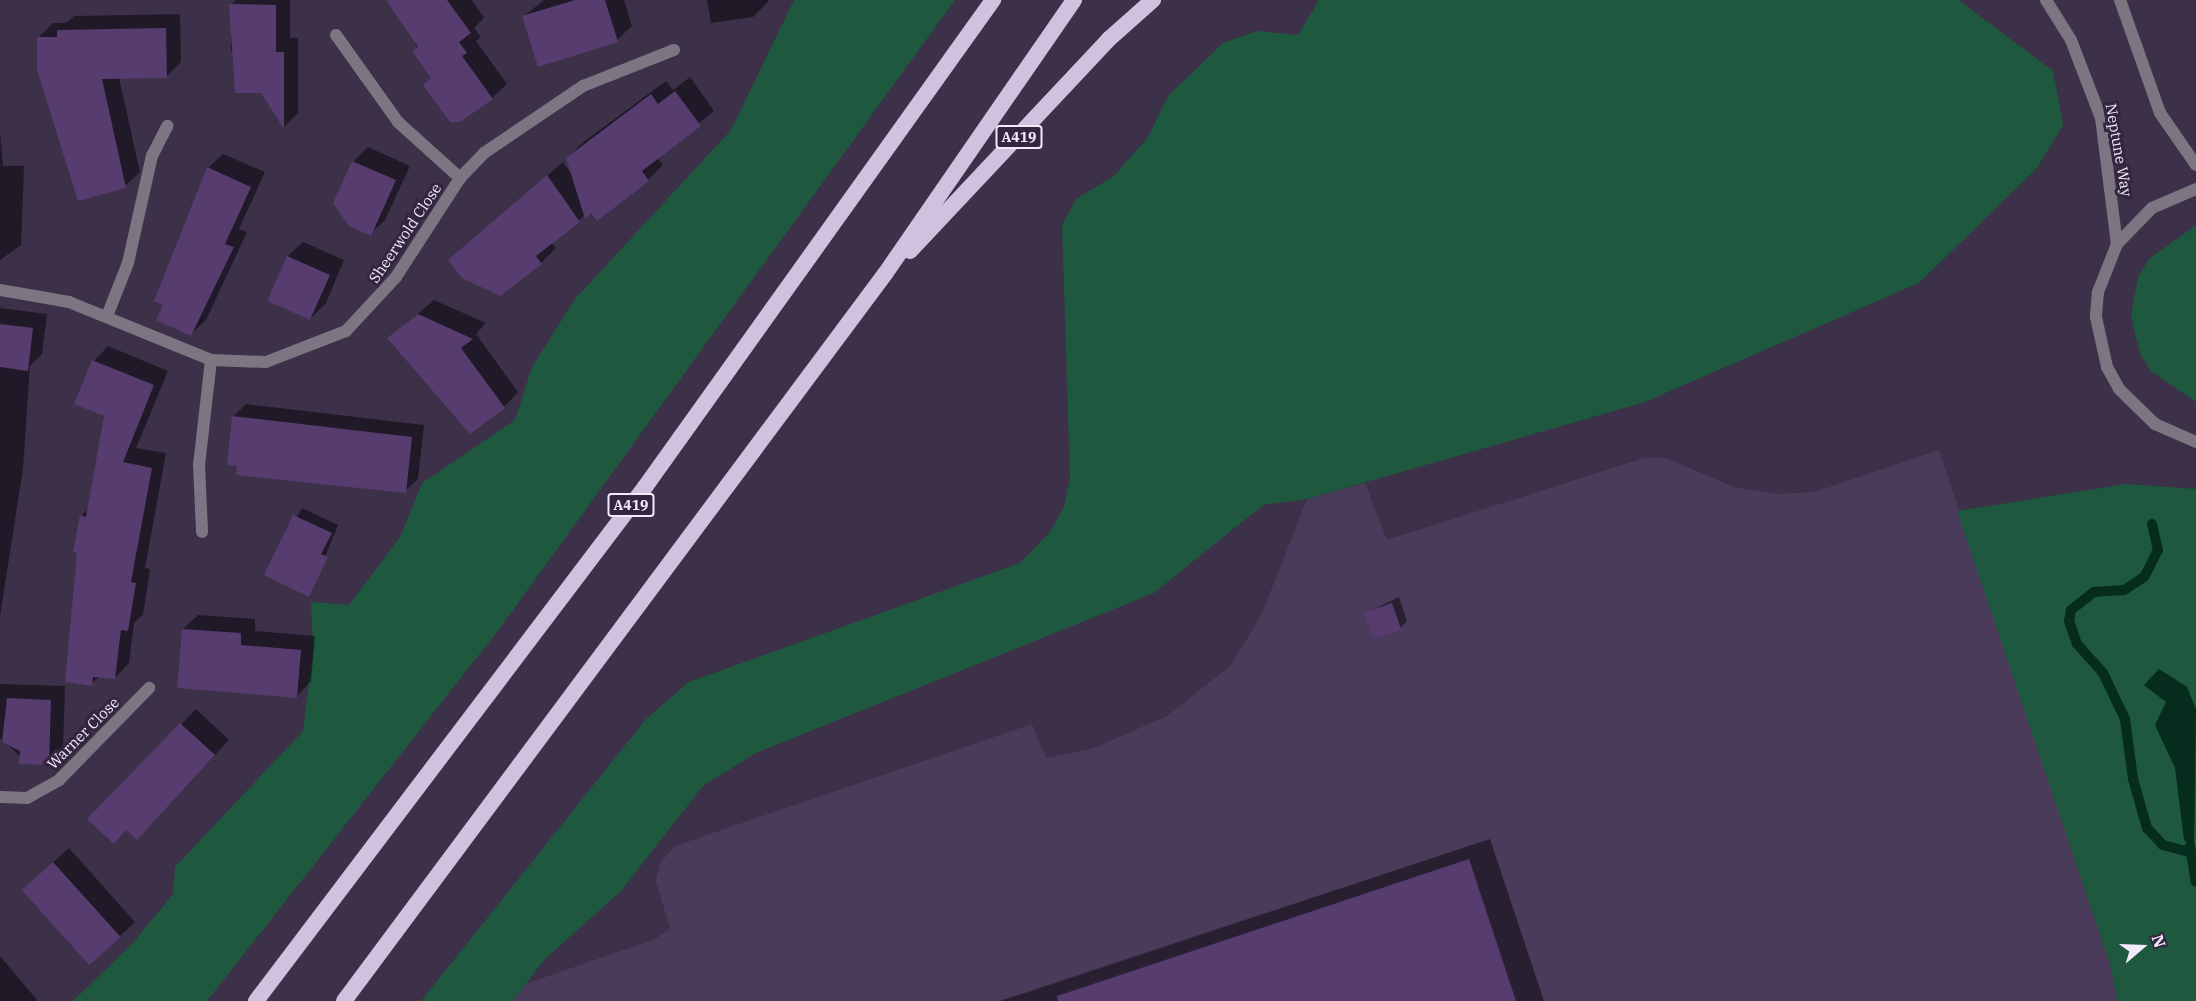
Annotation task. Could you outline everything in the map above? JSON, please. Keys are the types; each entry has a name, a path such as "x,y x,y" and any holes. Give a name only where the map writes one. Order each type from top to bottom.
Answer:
{"highway":[{"name":"A419","path":"256,1001 645,487 993,0"},
{"name":"A419","path":"344,1001 885,274 1074,0"},
{"name":"A419","path":"885,274 957,207 1109,39 1153,0"}],"street":[{"name":"Neptune Way","path":"2046,0 2076,50 2101,118 2117,244"},
{"path":"2120,0 2160,113 2196,165"},
{"name":"Sheerwold Close","path":"336,35 398,122 460,178"},
{"name":"Sheerwold Close","path":"0,290 69,302 107,316 165,346 211,360 266,362 346,331 396,277 460,178 509,133 575,91 674,50"},
{"path":"107,316 128,263 152,156 167,126"},
{"path":"2196,189 2152,208 2117,244 2096,309 2107,367 2136,408 2155,424 2196,442"},
{"path":"202,532 199,465 211,360"},
{"name":"Warner Close","path":"0,797 27,798 59,780 149,688"}],"shaded area":[{"path":"794,0 955,0 500,628 207,1001 73,1001 133,943 173,894 175,867 303,731 313,650 311,602 349,605 400,537 422,483 515,420 532,367 575,299 731,130"},
{"path":"1319,0 1958,0 2053,71 2063,125 2037,168 1919,283 1645,402 1307,499 1263,505 1154,593 756,753 703,786 621,891 544,960 513,1001 421,1001 646,719 689,682 1020,563 1050,532 1064,507 1070,478 1062,225 1076,199 1114,176 1148,137 1168,96 1223,43 1257,31 1298,35"},
{"path":"2196,225 2196,402 2151,371 2140,354 2131,316 2138,277 2149,259"},
{"path":"1939,450 2110,964 2117,1001 513,1001 525,984 656,939 670,928 656,881 660,863 675,846 1032,724 1046,758 1094,748 1167,716 1230,666 1261,616 1307,499 1365,483 1387,540 1644,458 1666,458 1734,487 1777,494 1815,492"},
{"path":"2126,484 2196,489 2196,1001 2117,1001 2110,964 1957,511"},
{"path":"2159,669 2187,687 2196,709 2194,848 2184,840 2175,768 2155,725 2166,702 2144,685"}],"building":[{"path":"386,0 447,0 471,33 459,42 467,53 462,56 493,99 460,122 450,122 423,85 431,78 412,51 418,47"},
{"path":"575,0 605,0 618,42 538,67 522,16"},
{"path":"229,4 276,5 276,52 284,52 284,129 261,93 235,93"},
{"path":"166,28 167,78 102,79 126,188 78,201 37,70 37,37 57,37 57,30"},
{"path":"675,91 701,126 642,171 649,181 597,221 591,213 585,219 566,158 651,94 658,104"},
{"path":"352,161 396,180 371,236 349,226 333,203"},
{"path":"207,167 251,187 225,244 234,247 191,336 156,320 163,305 154,301"},
{"path":"547,175 580,222 536,256 542,264 500,296 462,278 448,260"},
{"path":"287,256 330,275 310,320 267,301"},
{"path":"418,314 473,339 461,348 505,408 470,434 387,338"},
{"path":"0,324 33,328 28,371 0,367"},
{"path":"92,360 154,385 123,462 152,468 131,582 136,583 128,631 121,630 115,679 93,677 92,686 65,682 77,553 73,552 80,515 86,517 104,416 74,404"},
{"path":"232,416 412,437 406,493 236,475 237,466 227,465"},
{"path":"293,515 332,533 321,554 328,557 309,597 264,575"},
{"path":"1392,603 1401,629 1374,639 1365,612"},
{"path":"182,629 241,633 241,645 301,650 297,698 177,688"},
{"path":"7,698 51,700 49,765 19,764 20,751 2,742"},
{"path":"180,723 215,755 137,840 126,830 114,844 87,819"},
{"path":"1469,859 1516,1001 1058,1001 1057,996"},
{"path":"53,862 121,937 89,965 22,890"}],"waterway":[{"path":"2152,524 2158,550 2144,577 2124,590 2094,592 2071,610 2069,621 2077,644 2103,673 2125,719 2133,779 2147,828 2163,845 2189,852"},
{"path":"2190,846 2196,882"}]}
